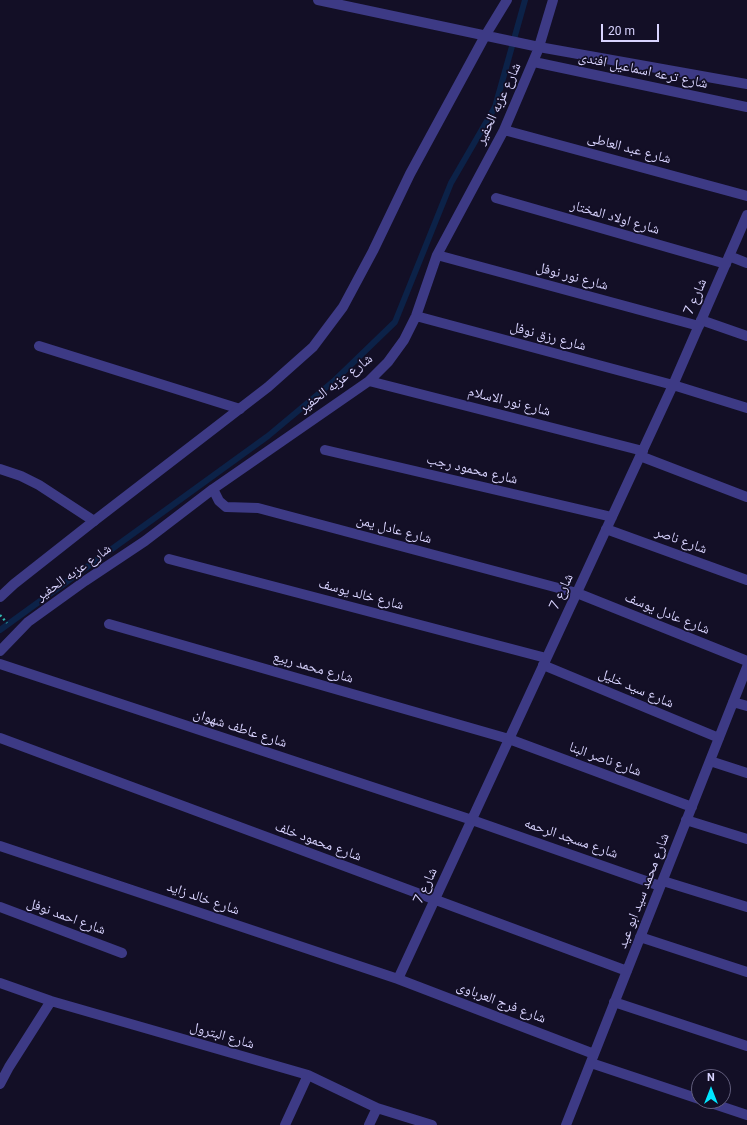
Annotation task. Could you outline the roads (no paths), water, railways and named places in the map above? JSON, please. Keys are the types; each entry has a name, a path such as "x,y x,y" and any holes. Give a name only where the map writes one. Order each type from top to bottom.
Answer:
{"street":[{"name":"شارع ترعه اسماعيل افندى","path":"318,0 489,37 536,53 747,107"},
{"name":"شارع عزبه الحفير","path":"0,597 14,584 94,521 268,387 313,347 343,307 373,251 410,174 489,37 507,0"},
{"name":"شارع عزبه الحفير","path":"0,651 28,622 85,580 146,541 212,490 369,381 388,362 404,340 416,316 437,255 504,130 536,53 553,0"},
{"name":"شارع ترعه اسماعيل افندى","path":"536,53 747,84"},
{"name":"شارع عبد العاطى","path":"504,130 747,196"},
{"name":"شارع اولاد المختار","path":"496,198 727,260 747,263"},
{"name":"شارع 7","path":"398,979 642,454 747,215"},
{"name":"شارع نور نوفل","path":"437,255 747,336"},
{"name":"شارع رزق نوفل","path":"416,316 673,385 747,408"},
{"path":"39,346 225,403 240,409"},
{"name":"شارع نور الاسلام","path":"369,381 642,454 747,497"},
{"name":"شارع محمود رجب","path":"325,450 612,517"},
{"path":"0,469 21,476 39,485 94,521"},
{"name":"شارع عادل يمن","path":"212,490 219,502 226,507 258,508 577,593"},
{"name":"شارع ناصر","path":"606,529 747,580"},
{"name":"شارع خالد يوسف","path":"169,559 545,661"},
{"name":"شارع عادل يوسف","path":"577,593 747,661"},
{"name":"شارع محمد ربيع","path":"110,624 509,739"},
{"name":"شارع سيد خليل","path":"545,661 719,738"},
{"name":"شارع عاطف شهوان","path":"0,664 472,820"},
{"name":"شارع محمد سيد ابو عيد","path":"566,1125 747,666"},
{"path":"733,702 747,706"},
{"name":"شارع محمود خلف","path":"0,738 627,971"},
{"name":"شارع ناصر البنا","path":"509,739 692,807"},
{"path":"710,761 747,773"},
{"name":"شارع مسجد الرحمه","path":"472,820 662,883 747,907"},
{"path":"686,820 747,839"},
{"name":"شارع خالد زايد","path":"0,846 398,979"},
{"name":"شارع احمد نوفل","path":"0,907 122,953"},
{"path":"640,937 747,972"},
{"name":"شارع فرج العرباوى","path":"398,979 592,1058 691,1096"},
{"name":"شارع البترول","path":"0,983 51,1001 308,1075 377,1108 432,1125"},
{"path":"0,1084 9,1067 51,1001"},
{"path":"614,1002 747,1046"},
{"path":"285,1125 308,1075"},
{"path":"369,1125 377,1108"},
{"path":"729,1109 747,1115"}],"waterway":[{"path":"0,630 268,436 335,380 395,322 451,183 495,107 525,0"}]}
